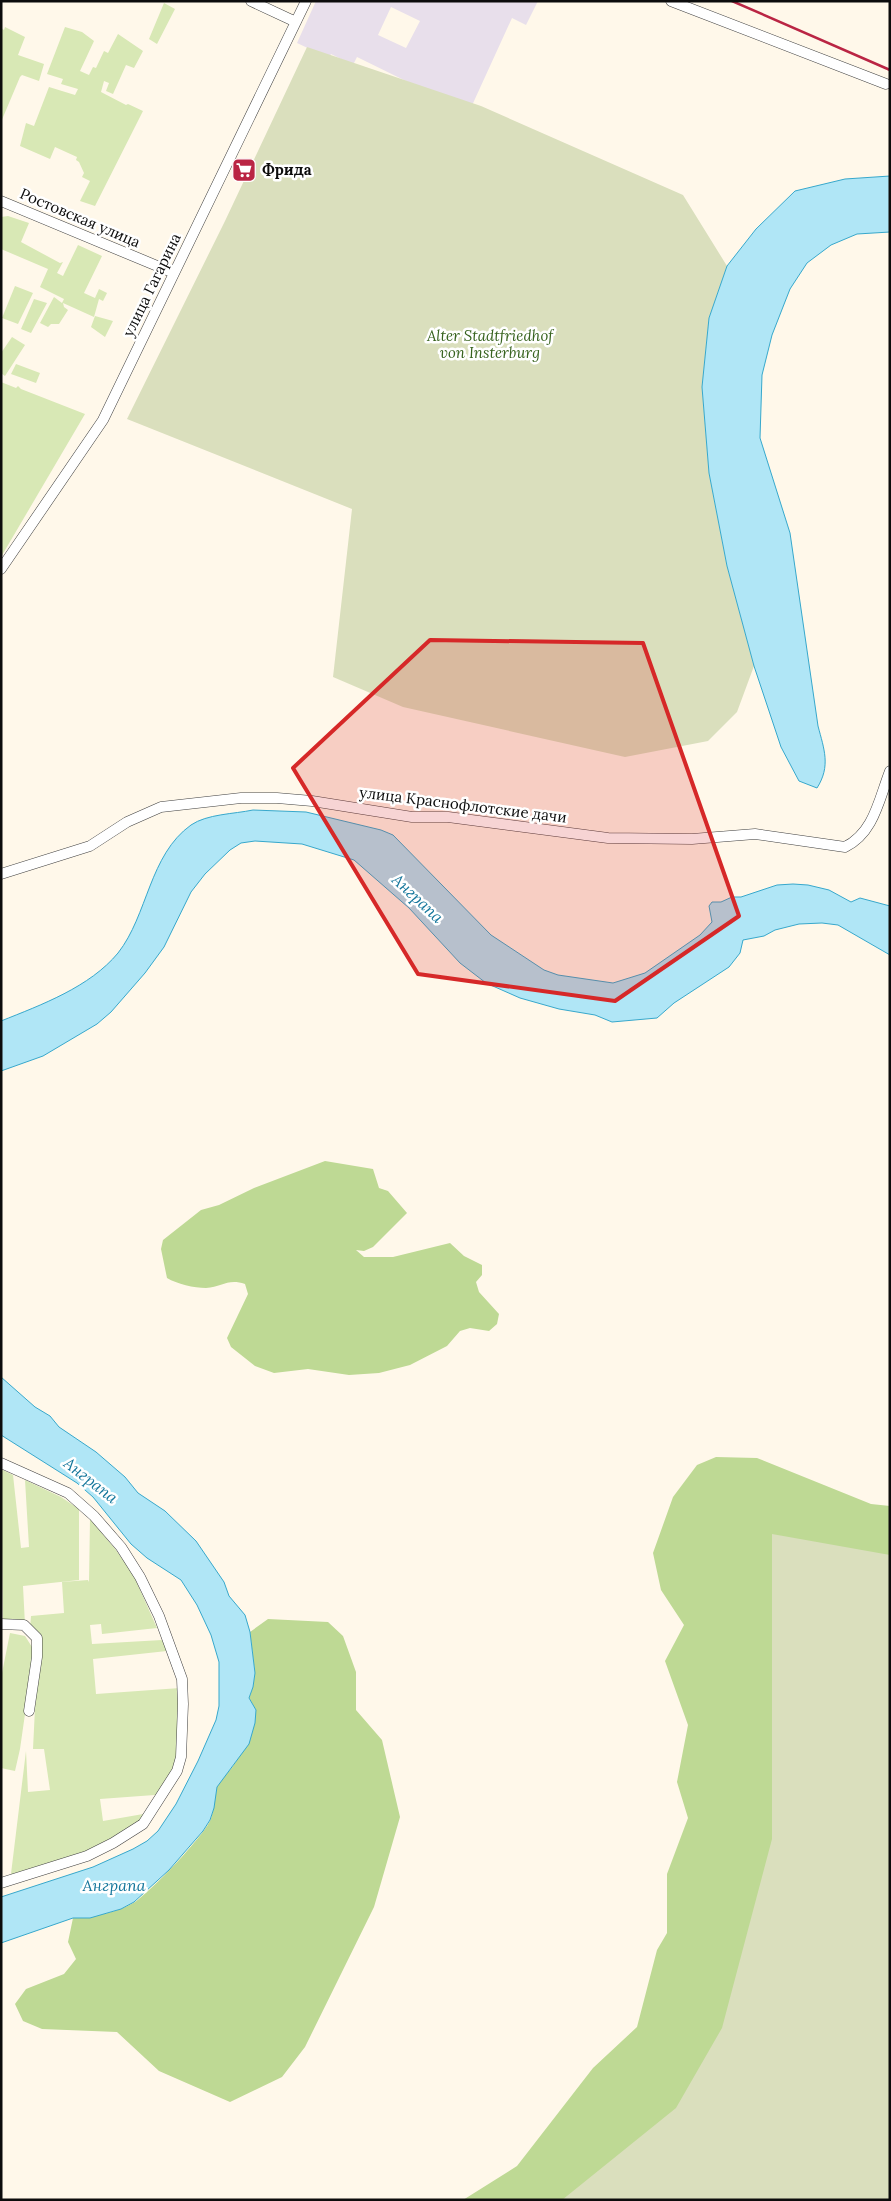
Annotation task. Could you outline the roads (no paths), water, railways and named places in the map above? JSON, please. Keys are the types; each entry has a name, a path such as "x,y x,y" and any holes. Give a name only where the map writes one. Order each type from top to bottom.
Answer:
{"street":[{"path":"251,1 296,22"},
{"name":"улица Гагарина","path":"1,569 103,420 306,1"},
{"path":"671,1 886,84"},
{"name":"Ростовская улица","path":"1,201 174,273"},
{"name":"улица Краснофлотские дачи","path":"1,874 90,846 127,822 161,806 241,798 312,801 412,817 448,817 608,838 692,839 755,834 845,847 856,842 866,832 890,771"},
{"path":"1,1463 68,1493 94,1516 121,1547 140,1577 159,1616 182,1679 183,1704 181,1757 177,1771 143,1824 113,1844 87,1856 1,1883"},
{"path":"1,1624 24,1626 37,1638 37,1657 29,1711"}],"water":[{"path":"890,176 890,232 857,234 831,245 807,263 790,289 772,335 762,375 760,438 790,533 818,726 825,757 824,772 817,788 799,781 781,747 754,666 727,566 709,473 702,387 709,318 727,266 756,229 795,191 845,179"},
{"name":"Анграпа","path":"253,810 306,812 381,830 393,835 491,935 544,970 558,975 613,983 645,973 700,935 712,922 709,906 712,902 721,902 732,897 741,897 777,885 793,884 829,890 851,902 860,898 890,906 890,955 838,925 822,923 799,924 775,930 764,936 743,940 740,953 729,967 674,1003 657,1018 612,1022 595,1015 559,1009 520,998 486,983 460,963 409,908 354,860 302,844 255,841 241,843 230,850 205,874 191,892 164,947 145,973 111,1012 97,1024 43,1056 1,1071 1,1021 64,994 94,976 107,965 128,938 157,869 166,852 177,838 197,821"},
{"name":"Анграпа","path":"1,1377 35,1407 50,1416 59,1427 96,1452 125,1477 138,1493 165,1511 196,1541 224,1582 229,1596 245,1615 250,1632 255,1673 249,1698 256,1710 255,1723 249,1744 217,1787 210,1820 203,1831 169,1870 134,1902 121,1909 90,1918 73,1918 1,1943 1,1897 93,1867 133,1849 147,1841 158,1831 176,1804 216,1720 219,1706 219,1662 211,1635 197,1605 181,1580 147,1558 131,1544 93,1497 77,1483 1,1435"}],"railway":[{"path":"732,1 890,70"}],"place":[{"name":"Фрида","path":"244,170"}],"park label":[{"name":"Alter Stadtfriedhof von Insterburg","path":"490,344"}]}
